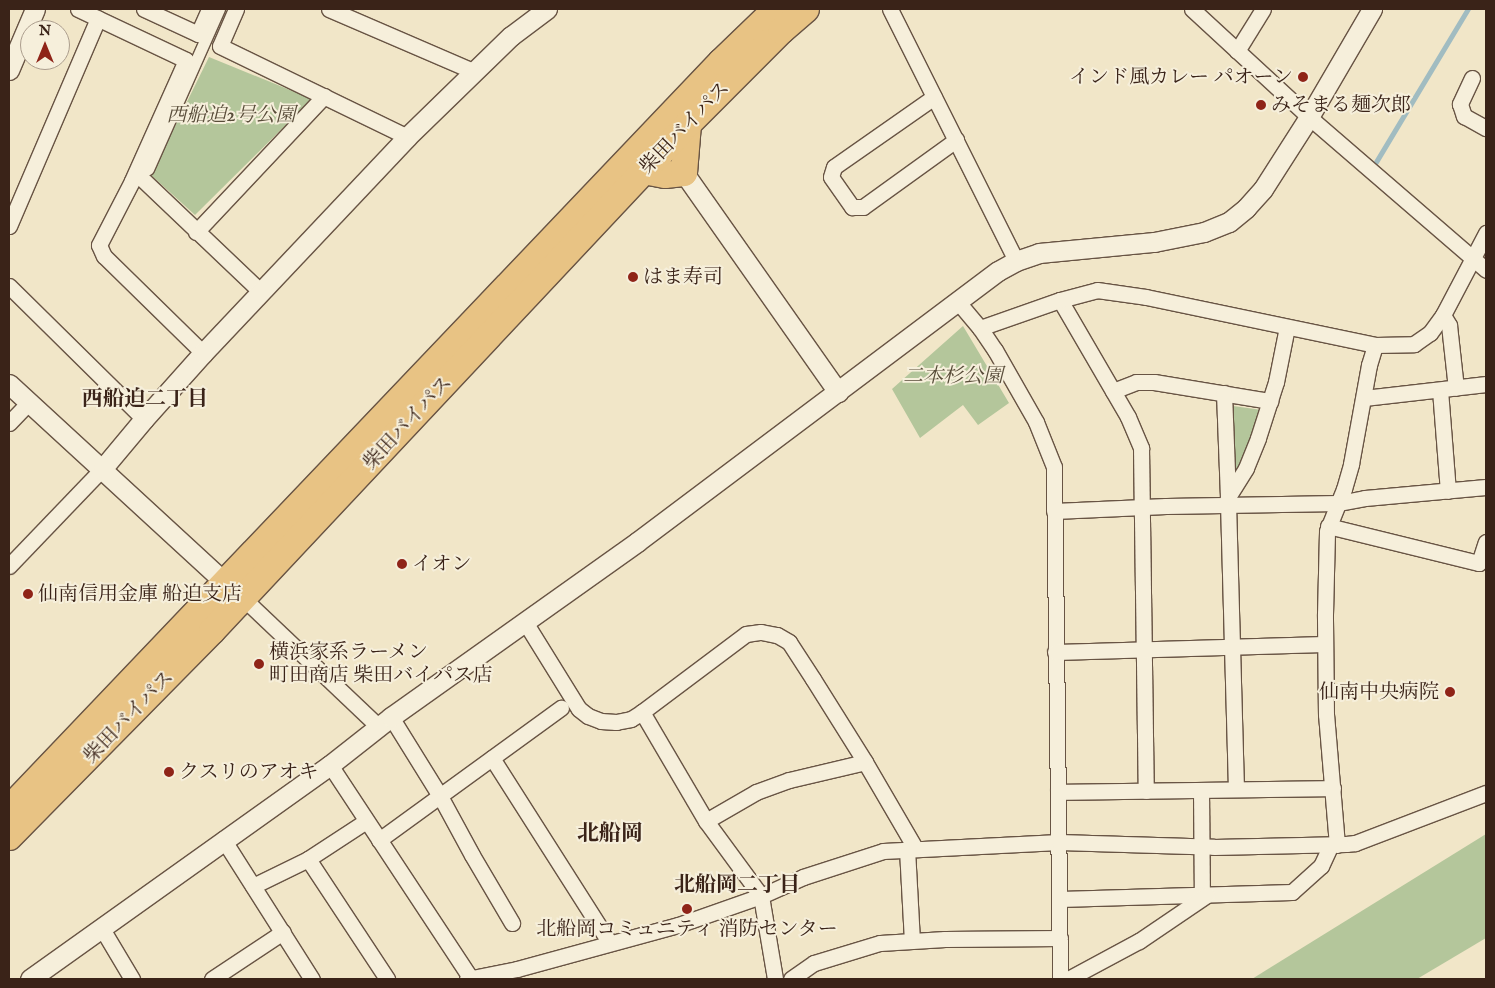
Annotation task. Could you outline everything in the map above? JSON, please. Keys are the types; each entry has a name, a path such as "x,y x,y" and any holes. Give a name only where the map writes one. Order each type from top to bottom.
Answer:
{"highway":[{"name":"柴田バイパス","path":"9,837 721,62 776,9"},
{"name":"柴田バイパス","path":"9,809 234,591 688,124 781,31 806,9"},
{"path":"644,171 665,175 684,173 688,124"}],"street":[{"path":"9,70 34,9"},
{"path":"78,9 186,60 142,171"},
{"path":"144,9 198,34 209,9"},
{"path":"203,353 104,256 99,245 142,171 219,9"},
{"path":"236,9 220,46 407,137"},
{"path":"329,9 473,71"},
{"path":"9,566 103,468 203,353 407,137 510,36 547,9"},
{"path":"890,9 1016,261"},
{"path":"1192,9 1310,118 1473,256 1486,270"},
{"path":"1237,51 1263,9"},
{"path":"30,979 223,839 330,765 385,722 637,542 958,302 1016,261 1060,250 1154,242 1183,237 1204,232 1229,222 1246,208 1263,189 1310,118 1372,9"},
{"path":"9,226 98,18"},
{"path":"1472,78 1460,104 1464,116 1486,128"},
{"path":"196,232 324,96"},
{"path":"934,97 834,167 830,177 852,207 863,207 956,140"},
{"path":"142,171 196,232 261,292"},
{"path":"684,173 838,392"},
{"path":"980,328 1060,300 1097,290 1375,345 1414,344 1430,333 1443,315 1486,233"},
{"path":"9,286 144,419"},
{"path":"1060,300 1113,391 1136,434 1141,448 1146,791"},
{"path":"958,302 980,328 1040,431 1054,467 1060,979"},
{"path":"1443,315 1449,325 1456,388"},
{"path":"1228,501 1246,468 1270,401 1287,327"},
{"path":"1060,899 1292,892 1321,866 1334,845 1332,788 1326,715 1325,644 1328,526 1339,502 1351,464 1369,365 1375,345"},
{"path":"1113,391 1136,382 1154,382 1270,401"},
{"path":"9,384 103,468 234,591 385,722 440,796 472,856 512,923"},
{"path":"1364,398 1486,384"},
{"path":"1440,390 1448,491"},
{"path":"1224,393 1236,790"},
{"path":"9,423 29,402"},
{"path":"1054,511 1228,501 1339,502 1486,487"},
{"path":"1328,526 1479,563 1486,542"},
{"path":"524,622 579,709 588,716 601,721 616,722 631,719 746,634 762,632 777,635 789,642 865,762 911,848 912,941"},
{"path":"1055,652 1325,644"},
{"path":"379,840 561,708"},
{"path":"642,712 706,821 760,896 775,979"},
{"path":"492,758 610,944"},
{"path":"706,821 756,792 789,780 865,762"},
{"path":"330,765 469,979 517,970 678,925 760,896 803,877 883,851 911,848 1059,842 1203,846 1334,845 1355,843 1486,793"},
{"path":"1058,792 1332,788"},
{"path":"1202,790 1205,895"},
{"path":"253,886 308,859 366,821"},
{"path":"223,839 312,979"},
{"path":"308,859 386,979"},
{"path":"1068,979 1139,941 1205,895"},
{"path":"101,927 132,979"},
{"path":"212,979 283,932"},
{"path":"791,979 814,963 880,943 1060,938"}],"green space":[{"name":"西船迫2号公園","path":"209,57 312,99 195,215 151,175"},
{"name":"二本杉公園","path":"963,326 1009,403 978,425 963,405 920,438 892,389"},
{"path":"1233,406 1262,410 1239,470 1233,468"},
{"path":"1486,834 1486,938 1417,979 1252,979"}],"waterway":[{"path":"1376,162 1468,9"}],"place":[{"name":"インド風カレー パオーン","path":"1303,77"},
{"name":"みそまる麺次郎","path":"1261,105"},
{"name":"はま寿司","path":"633,277"},
{"name":"イオン","path":"402,564"},
{"name":"仙南信用金庫 船迫支店","path":"28,594"},
{"name":"横浜家系ラーメン 町田商店 柴田バイパス店","path":"259,664"},
{"name":"仙南中央病院","path":"1450,692"},
{"name":"クスリのアオキ","path":"169,772"},
{"name":"北船岡コミュニティ 消防センター","path":"687,909"}],"district":[{"name":"西船迫二丁目","path":"145,400"},
{"name":"北船岡","path":"610,835"},
{"name":"北船岡二丁目","path":"737,886"}]}
